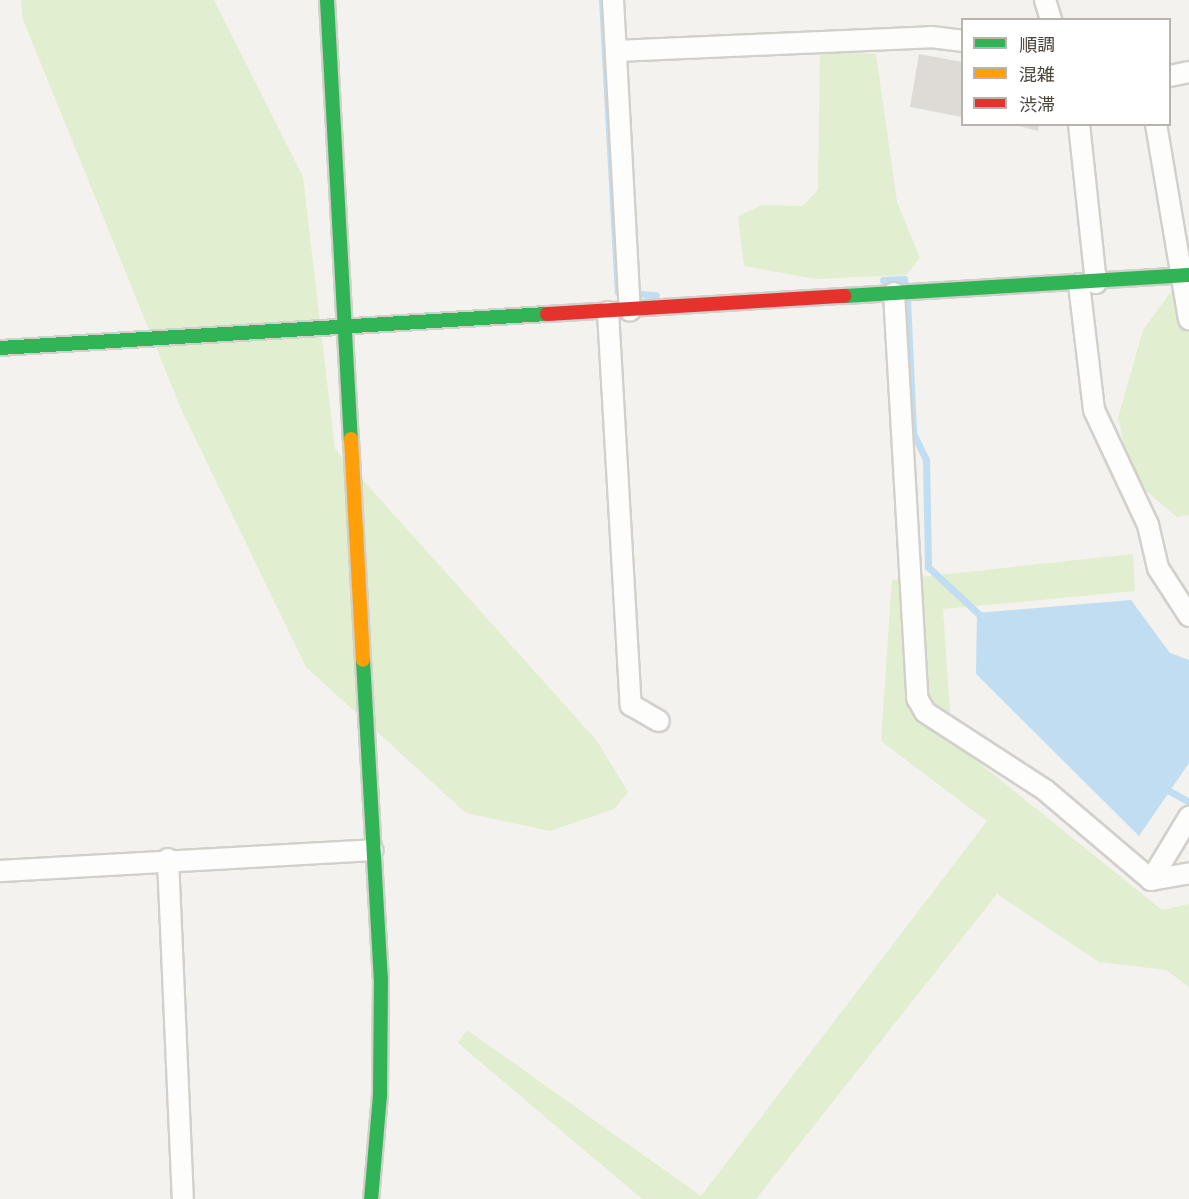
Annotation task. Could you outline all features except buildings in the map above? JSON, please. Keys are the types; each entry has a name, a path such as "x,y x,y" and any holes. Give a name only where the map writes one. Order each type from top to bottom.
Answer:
{"street":[{"path":"327,0 381,989 380,1095 370,1199"},
{"path":"613,0 630,311"},
{"path":"1045,0 1050,18"},
{"path":"616,51 931,37 961,41"},
{"path":"1171,76 1189,72"},
{"path":"1079,126 1094,410 1148,525 1158,568 1189,616"},
{"path":"1156,126 1185,277 1189,319"},
{"path":"0,348 1185,277"},
{"path":"894,293 917,698 926,712 1045,790 1151,880"},
{"path":"608,312 631,705 659,721"},
{"path":"1151,880 1189,816"},
{"path":"0,871 372,850"},
{"path":"168,860 183,1199"},
{"path":"1151,880 1189,873"}],"green space":[{"path":"21,0 214,0 303,177 335,449 597,741 628,792 614,809 550,831 466,813 306,667 182,411 22,17"},
{"path":"820,52 876,54 897,202 920,258 906,275 816,279 744,266 738,216 762,205 803,206 818,190"},
{"path":"1189,267 1189,515 1177,517 1132,479 1118,418 1143,330"},
{"path":"1133,554 1135,591 943,609 952,741 1162,910 1189,904 1189,987 1166,970 1099,962 997,894 756,1199 642,1199 458,1043 467,1030 701,1196 987,821 881,741 892,580"}],"water":[{"path":"1131,600 1170,653 1189,660 1189,763 1139,836 976,674 977,613"}],"waterway":[{"path":"602,0 618,292 656,295"},
{"path":"883,280 904,279 905,285"},
{"path":"907,299 913,433 926,460 928,567 983,618"},
{"path":"1164,788 1189,802"}],"traffic: fast":[{"path":"327,0 351,439"},
{"path":"844,296 1189,275"},
{"path":"0,348 547,314"},
{"path":"363,660 381,978 380,1095 371,1199"}],"traffic: slow":[{"path":"351,439 363,660"}],"traffic: jam":[{"path":"547,314 844,296"}]}
